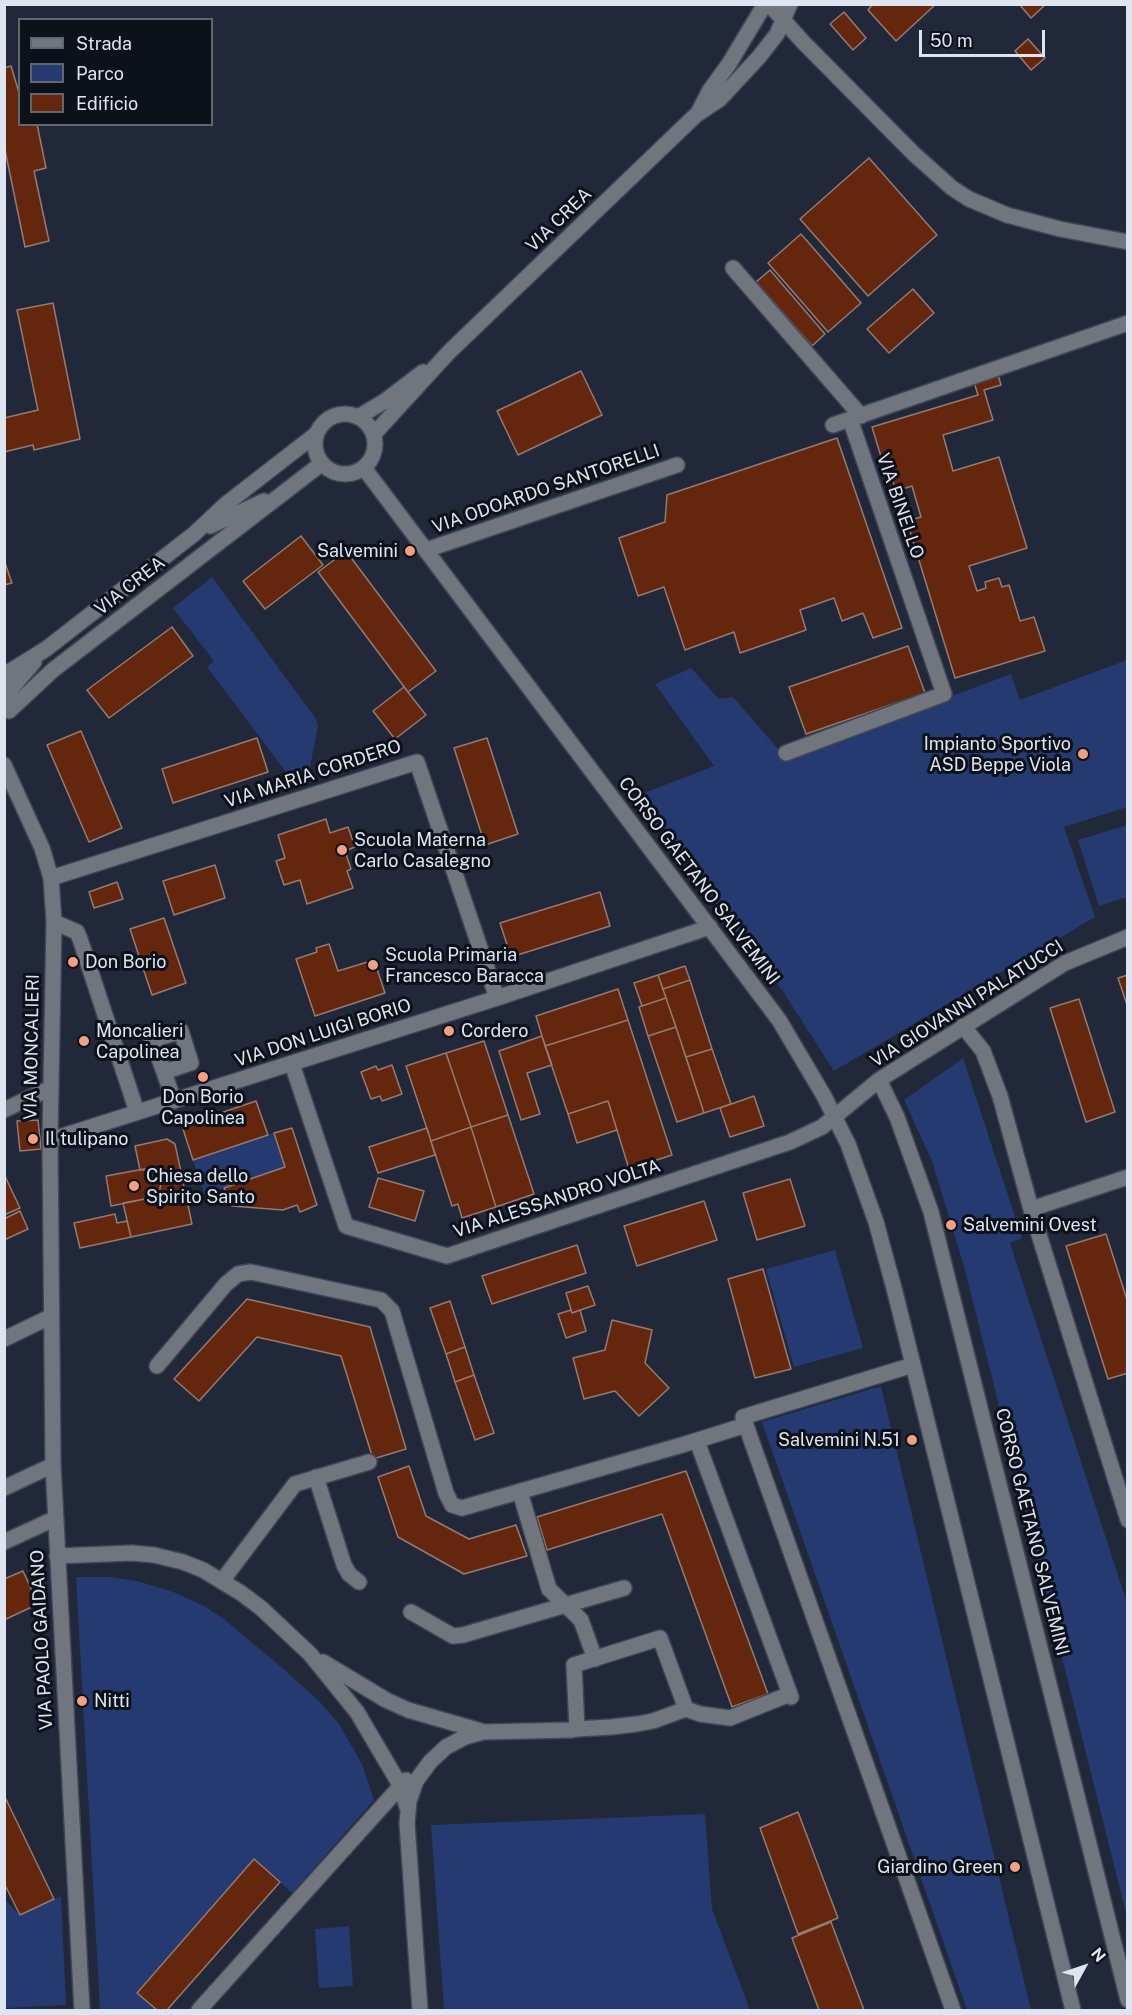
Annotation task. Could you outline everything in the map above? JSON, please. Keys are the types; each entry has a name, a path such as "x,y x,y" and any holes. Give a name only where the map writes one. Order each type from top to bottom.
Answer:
{"street":[{"path":"767,4 914,154 952,188 969,199 1007,215 1060,229 1128,242"},
{"name":"VIA CREA","path":"696,115 767,4"},
{"name":"VIA CREA","path":"374,435 449,352 696,115 720,99 777,34 790,4"},
{"path":"733,268 855,417"},
{"path":"833,425 1128,323"},
{"name":"VIA CREA","path":"358,417 385,400 449,352"},
{"path":"338,414 358,417 370,427 374,435 374,453 364,468 347,475 328,470 316,455 315,435 320,425 328,418 338,414"},
{"name":"VIA BINELLO","path":"786,753 944,694 855,417"},
{"name":"VIA CREA","path":"4,675 46,649 194,534 226,504 315,435"},
{"name":"VIA CREA","path":"6,707 321,464"},
{"name":"VIA ODOARDO SANTORELLI","path":"426,550 677,465"},
{"name":"CORSO GAETANO SALVEMINI","path":"364,468 779,1020 835,1116 848,1144 876,1222 1073,2010"},
{"name":"VIA CREA","path":"194,534 248,507 279,495"},
{"name":"VIA CREA","path":"6,707 20,677 46,649"},
{"name":"VIA MARIA CORDERO","path":"51,878 417,762 497,998"},
{"name":"VIA MONCALIERI","path":"4,765 42,848 51,878 54,922 50,1317"},
{"path":"54,922 77,932 136,1112"},
{"name":"VIA DON LUIGI BORIO","path":"50,1140 497,998 710,927"},
{"name":"VIA GIOVANNI PALATUCCI","path":"835,1116 879,1080 1065,963 1128,937"},
{"path":"963,1026 983,1051 1000,1096 1031,1209 1128,1520"},
{"name":"VIA ALESSANDRO VOLTA","path":"292,1064 346,1226 447,1256 790,1142 822,1127 835,1116"},
{"path":"164,1072 174,1101"},
{"name":"CORSO GAETANO SALVEMINI","path":"879,1080 901,1127 934,1222 1128,2000"},
{"path":"4,1110 51,1088"},
{"path":"1031,1209 1127,1178"},
{"path":"157,1366 226,1284 238,1274 251,1272 381,1300 392,1311 446,1493 452,1504 462,1508 746,1425"},
{"path":"4,1339 50,1317"},
{"name":"VIA PAOLO GAIDANO","path":"50,1317 57,1556 82,2010"},
{"path":"913,1365 743,1416 953,2010"},
{"path":"198,2010 400,1785 446,1747 465,1737 483,1732 577,1729 645,1723 687,1709 700,1714 730,1718 790,1696 697,1441"},
{"path":"222,1581 295,1484 369,1462"},
{"path":"4,1488 53,1465"},
{"path":"316,1477 344,1565 359,1582"},
{"path":"520,1492 549,1589 581,1620 595,1659"},
{"path":"4,1542 56,1518"},
{"path":"57,1556 132,1553 154,1555 183,1562 222,1581 261,1608 310,1654 357,1712 400,1785 408,1810 420,2010"},
{"path":"411,1612 453,1636 463,1635 624,1588"},
{"path":"577,1729 574,1665 660,1638 687,1709"},
{"path":"310,1654 386,1700 408,1710 483,1732"},
{"path":"408,1810 416,1781 430,1762"}],"green space":[{"path":"212,577 316,719 318,726 308,777 295,784 207,667 214,661 173,608"},
{"path":"1127,660 1127,807 1064,827 1095,917 834,1071 782,990 636,800 639,795 714,766 655,684 691,668 719,699 733,697 786,758 1011,674 1020,700"},
{"path":"1127,825 1127,897 1099,906 1078,840"},
{"path":"963,1058 1022,1238 1010,1243 1127,1603 1127,1917 965,1270 932,1161 904,1100"},
{"path":"274,1133 285,1167 204,1194 193,1160"},
{"path":"835,1250 863,1348 794,1367 766,1269"},
{"path":"881,1386 1031,2010 967,2010 762,1422"},
{"path":"76,1577 110,1577 137,1581 171,1591 204,1606 225,1620 320,1702 339,1724 362,1764 374,1800 292,1893 254,1859 137,1992 157,2010 100,2010"},
{"path":"705,1814 712,1909 750,2010 444,2010 431,1825"},
{"path":"61,1896 66,2005 5,2008 5,1900 20,1915"},
{"path":"349,1926 353,1986 319,1988 315,1929"}],"building":[{"path":"873,4 936,4 896,41 868,10"},
{"path":"1019,4 1046,4 1031,18"},
{"path":"844,12 866,38 853,50 830,24"},
{"path":"1028,39 1045,58 1031,70 1015,51"},
{"path":"11,66 18,89 18,126 37,126 46,168 34,171 49,241 25,247 4,145 4,68"},
{"path":"869,158 937,235 868,296 800,219"},
{"path":"801,234 861,303 828,332 768,263"},
{"path":"770,270 825,334 812,346 756,282"},
{"path":"913,289 934,313 889,353 867,329"},
{"path":"53,303 80,439 34,450 33,445 4,452 4,418 38,410 17,310"},
{"path":"581,371 602,415 518,455 497,411"},
{"path":"998,375 1001,385 984,390 993,420 943,435 953,471 999,457 1027,548 969,566 977,591 986,588 985,582 999,578 1002,587 1009,585 1020,621 1034,617 1045,651 955,678 907,521 921,517 912,486 896,491 887,462 883,463 872,427 978,395 974,382"},
{"path":"837,438 902,628 873,638 863,613 842,621 834,598 800,610 806,630 740,653 734,632 685,650 664,587 638,596 619,538 665,522 667,495"},
{"path":"301,536 323,565 265,609 243,581"},
{"path":"346,551 436,671 408,692 318,572"},
{"path":"4,560 12,583 4,585"},
{"path":"172,627 193,656 109,718 87,690"},
{"path":"908,646 925,693 806,734 789,687"},
{"path":"404,687 426,715 395,739 373,711"},
{"path":"81,731 122,828 89,842 47,745"},
{"path":"257,738 268,772 173,803 162,769"},
{"path":"487,738 518,834 485,845 454,748"},
{"path":"326,819 330,833 348,827 355,847 345,851 351,869 347,871 353,888 307,904 300,880 284,885 276,861 285,858 278,835"},
{"path":"215,865 225,898 174,915 163,881"},
{"path":"117,882 123,899 94,908 89,892"},
{"path":"600,892 610,926 511,957 500,923"},
{"path":"164,918 186,983 152,995 130,929"},
{"path":"329,944 338,971 374,960 385,993 315,1016 296,959 317,952 316,948"},
{"path":"685,966 690,980 663,989 658,975"},
{"path":"658,975 666,998 642,1006 634,983"},
{"path":"1128,975 1128,1008 1118,978"},
{"path":"690,980 712,1049 686,1057 663,989"},
{"path":"618,989 628,1020 545,1046 536,1016"},
{"path":"666,998 676,1027 648,1036 639,1007"},
{"path":"1079,999 1115,1112 1086,1122 1050,1008"},
{"path":"628,1020 672,1155 629,1169 608,1101 568,1114 545,1046"},
{"path":"676,1027 704,1113 677,1122 648,1036"},
{"path":"542,1036 552,1065 527,1073 540,1114 521,1120 499,1051"},
{"path":"484,1041 508,1115 471,1127 446,1053"},
{"path":"712,1049 731,1104 704,1113 686,1057"},
{"path":"446,1053 471,1127 431,1141 406,1066"},
{"path":"392,1065 402,1094 382,1101 380,1096 371,1099 361,1072 376,1066 378,1070"},
{"path":"754,1096 764,1126 730,1137 720,1108"},
{"path":"256,1101 268,1135 193,1160 182,1126"},
{"path":"608,1101 617,1130 577,1143 568,1114"},
{"path":"508,1115 534,1194 496,1207 471,1127"},
{"path":"38,1120 41,1149 20,1151 17,1121"},
{"path":"471,1127 496,1207 462,1218 458,1204 452,1206 431,1141"},
{"path":"292,1128 317,1205 300,1212 297,1205 283,1210 232,1206 224,1188 285,1167 274,1133"},
{"path":"427,1128 435,1155 378,1173 369,1147"},
{"path":"167,1139 175,1144 192,1224 131,1237 123,1203 150,1198 160,1189 161,1182 152,1170 140,1170 135,1146"},
{"name":"Chiesa dello Spirito Santo","path":"144,1169 152,1170 161,1182 160,1189 155,1195 111,1206 106,1176"},
{"path":"4,1174 20,1208 4,1215"},
{"path":"378,1178 424,1191 415,1221 369,1207"},
{"path":"790,1179 805,1226 757,1240 743,1193"},
{"path":"704,1201 717,1240 637,1266 624,1226"},
{"path":"20,1211 28,1229 4,1240 4,1219"},
{"path":"115,1214 117,1223 127,1221 131,1237 80,1248 74,1223"},
{"path":"1106,1234 1128,1303 1128,1373 1108,1379 1066,1246"},
{"path":"577,1245 586,1273 492,1304 482,1276"},
{"path":"763,1269 791,1369 755,1378 728,1279"},
{"path":"588,1286 595,1305 572,1313 566,1293"},
{"path":"247,1299 370,1327 406,1449 373,1459 341,1356 257,1337 199,1401 174,1379"},
{"path":"450,1301 465,1347 446,1354 430,1308"},
{"path":"571,1310 572,1313 580,1310 586,1331 566,1338 558,1314"},
{"path":"612,1320 652,1330 645,1363 669,1388 639,1416 615,1391 584,1399 573,1358 605,1350"},
{"path":"465,1347 474,1375 455,1382 446,1354"},
{"path":"474,1375 494,1433 475,1440 455,1382"},
{"path":"409,1466 426,1516 469,1539 516,1525 527,1556 464,1574 398,1537 378,1477"},
{"path":"686,1471 768,1694 732,1707 662,1514 547,1550 537,1517"},
{"path":"23,1571 38,1604 4,1620 4,1579"},
{"path":"4,1795 54,1899 20,1915 4,1883"},
{"path":"798,1812 838,1918 798,1934 760,1828"},
{"path":"254,1859 280,1882 167,2010 157,2010 137,1993"},
{"path":"831,1922 864,2010 819,2010 792,1938"}],"place":[{"name":"Salvemini","path":"410,551"},
{"name":"Impianto Sportivo ASD Beppe Viola","path":"1083,754"},
{"name":"Scuola Materna Carlo Casalegno","path":"342,850"},
{"name":"Don Borio","path":"73,962"},
{"name":"Scuola Primaria Francesco Baracca","path":"373,965"},
{"name":"Cordero","path":"449,1031"},
{"name":"Moncalieri Capolinea","path":"84,1041"},
{"name":"Don Borio Capolinea","path":"203,1077"},
{"name":"Il tulipano","path":"33,1139"},
{"name":"Chiesa dello Spirito Santo","path":"134,1186"},
{"name":"Salvemini Ovest","path":"951,1225"},
{"name":"Salvemini N.51","path":"912,1440"},
{"name":"Nitti","path":"82,1701"},
{"name":"Giardino Green","path":"1015,1867"}]}
